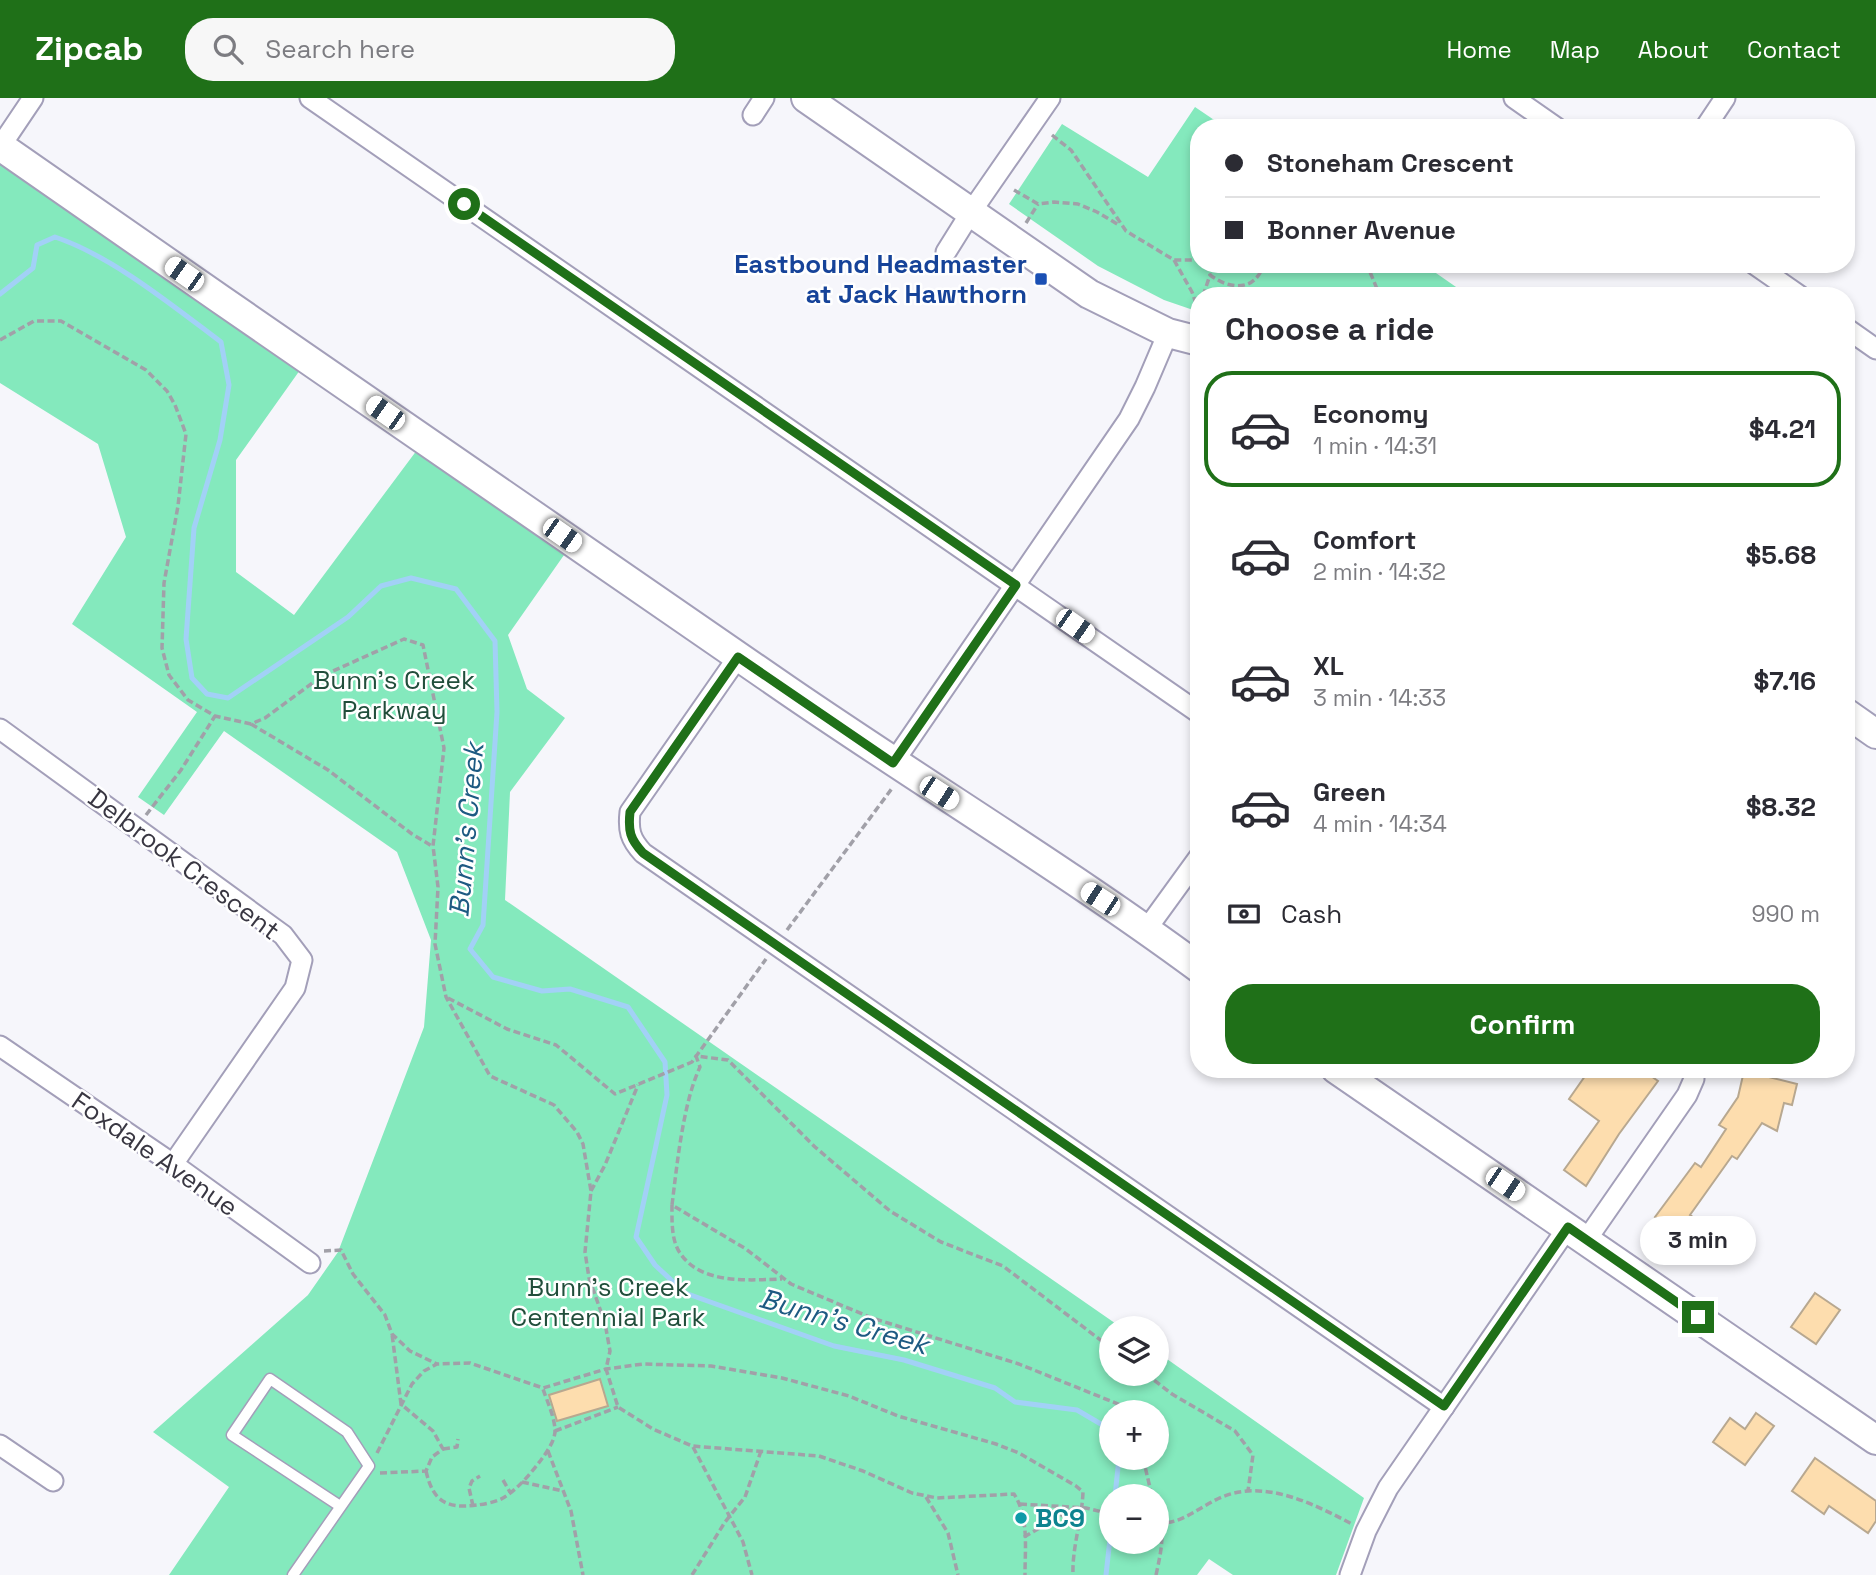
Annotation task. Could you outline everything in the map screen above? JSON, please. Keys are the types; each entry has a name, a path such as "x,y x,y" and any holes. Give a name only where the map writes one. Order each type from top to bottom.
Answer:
{"street":[{"path":"33,98 0,147 738,657 1190,962"},
{"path":"310,98 1190,707"},
{"path":"753,115 764,98"},
{"path":"806,98 1089,294 1168,333 1190,329"},
{"path":"946,252 1050,98"},
{"path":"1514,98 1544,119"},
{"path":"1711,119 1725,98"},
{"path":"1767,273 1787,287"},
{"path":"899,767 1016,585 1129,419 1168,333"},
{"path":"1855,334 1876,349"},
{"path":"738,657 630,812 628,829 632,842 643,853 1444,1406"},
{"path":"1855,719 1876,734"},
{"name":"Delbrook Crescent","path":"0,729 283,935 302,960 295,988 173,1164"},
{"path":"1146,930 1190,869"},
{"name":"Foxdale Avenue","path":"0,1046 173,1164 302,1257"},
{"path":"1349,1078 1876,1440"},
{"path":"1350,1575 1366,1531 1388,1488 1444,1406 1687,1095 1694,1078"},
{"path":"0,1445 53,1481"}],"lane":[{"path":"293,1575 369,1466 347,1432 270,1379 232,1435 340,1506"}],"path":[{"path":"1052,135 1070,150 1121,226 1174,260 1190,288"},
{"path":"1014,190 1038,204 1078,204 1121,226"},
{"path":"1174,260 1190,260"},
{"path":"1206,287 1210,275 1220,283 1232,287 1249,284 1261,273"},
{"path":"0,340 34,320 61,321 146,370 166,391 175,405 186,434 178,506 164,583 162,648 169,675 188,700 215,716 251,724 328,771 412,834 433,846"},
{"path":"251,724 265,718 322,676 404,639 423,645 444,748 433,846 438,887 435,944 446,997 490,1076 554,1105 577,1132 588,1167 591,1191 585,1252 589,1279 605,1323 610,1351 606,1368 618,1407 653,1429 692,1446 819,1456 863,1471 912,1493 937,1498 1014,1494 1020,1504 1025,1575"},
{"path":"136,828 181,770 215,716"},
{"path":"446,997 507,1029 556,1045 615,1094 692,1062 899,767"},
{"path":"696,1056 700,1067 694,1080 672,1205 673,1234 679,1252 688,1262 706,1273 727,1279 784,1279"},
{"path":"696,1056 728,1060 815,1147 890,1211 941,1242 1003,1266 1099,1339"},
{"path":"591,1191 606,1165 638,1085"},
{"path":"672,1205 746,1250 791,1284 872,1318 1019,1364 1110,1400"},
{"path":"302,1257 341,1250 353,1274 385,1315 392,1334 401,1404 433,1431 443,1449"},
{"path":"392,1334 410,1351 437,1364"},
{"path":"426,1471 381,1474 369,1466 412,1384 424,1371 437,1364 470,1363 543,1388 606,1368 643,1364 712,1366 782,1378 849,1396 898,1416 996,1444 1019,1453 1076,1486 1083,1492 1084,1508 1073,1575"},
{"path":"1162,1386 1235,1431 1253,1455 1248,1491"},
{"path":"458,1439 457,1447 443,1449 432,1457 426,1471 433,1491 441,1500 458,1507 495,1501 522,1482 548,1451 555,1431 543,1388"},
{"path":"555,1431 618,1407"},
{"path":"692,1446 743,1542 752,1575"},
{"path":"548,1451 571,1511 583,1575"},
{"path":"692,1575 745,1497 761,1451"},
{"path":"473,1506 469,1488 471,1481 480,1476"},
{"path":"503,1480 510,1492"},
{"path":"522,1482 563,1491"},
{"path":"1169,1522 1189,1516 1221,1497 1248,1491 1271,1493 1312,1503 1366,1531"},
{"path":"925,1496 948,1533 958,1575"},
{"path":"1020,1504 1099,1511"},
{"path":"1024,1537 1074,1507"},
{"path":"1157,1575 1161,1554"}],"green space":[{"path":"1195,107 1213,119 1190,119 1190,273 1436,273 1456,287 1190,287 1190,309 1164,300 1098,266 1009,204 1062,124 1148,177"},
{"name":"Bunn's Creek Centennial Park","path":"0,162 300,370 236,460 236,572 294,615 417,450 564,555 508,635 527,689 565,718 510,792 505,900 1105,1316 1099,1316 1099,1386 1169,1386 1169,1360 1364,1498 1336,1575 1233,1575 1209,1559 1197,1575 169,1575 229,1487 153,1432 308,1295 338,1252 424,1027 431,940 397,852 224,731 164,815 138,797 197,712 72,624 126,537 98,444 0,383"}],"building":[{"path":"1584,1078 1654,1078 1658,1081 1619,1134 1586,1186 1564,1170 1599,1121 1569,1099"},
{"path":"1742,1078 1773,1078 1797,1084 1792,1105 1784,1103 1777,1131 1762,1123 1737,1159 1732,1156 1690,1215 1706,1226 1682,1263 1658,1245 1670,1228 1655,1217 1695,1163 1701,1167 1726,1129 1719,1125 1738,1097"},
{"path":"1815,1293 1840,1310 1816,1344 1791,1327"},
{"path":"600,1379 608,1406 557,1421 549,1395"},
{"path":"1756,1413 1774,1426 1745,1465 1713,1442 1730,1418 1745,1429"},
{"path":"1815,1458 1876,1501 1876,1521 1868,1533 1829,1506 1824,1514 1792,1491"}],"waterway":[{"name":"Bunn's Creek","path":"0,294 33,268 37,245 55,237 77,245 120,269 221,342 229,385 220,440 194,528 186,639 192,678 207,694 228,698 348,617 381,586 411,578 456,589 495,641 497,712 483,925 470,949 493,977 542,991 570,989 628,1007 665,1062 667,1095 636,1237 655,1265 685,1293 834,1346 904,1360 995,1388 1015,1402 1077,1410 1099,1423"},
{"name":"Bunn's Creek","path":"1116,1484 1118,1470"},
{"name":"Bunn's Creek","path":"1106,1575 1108,1554"}],"place":[{"name":"Eastbound Headmaster at Jack Hawthorn","path":"1041,279"},
{"name":"BC9","path":"1021,1518"}],"route":[{"path":"464,204 1016,585 893,763 738,657 630,812 628,829 632,842 643,853 1444,1406 1568,1227 1698,1317"}],"park label":[{"name":"Bunn's Creek Parkway","path":"394,695"}]}
